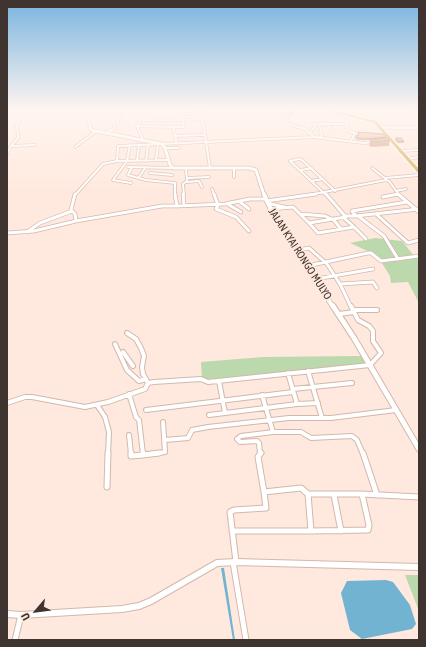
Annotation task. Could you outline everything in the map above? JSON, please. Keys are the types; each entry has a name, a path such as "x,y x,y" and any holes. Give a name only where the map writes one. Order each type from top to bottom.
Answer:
{"highway":[{"path":"392,141 419,173"}],"street":[{"path":"7,154 17,139"},
{"path":"75,147 85,139"},
{"path":"139,139 158,142 164,147 168,160 173,168 171,181"},
{"path":"176,139 177,144"},
{"path":"164,147 177,144 205,142 281,139"},
{"path":"332,139 363,143 380,142"},
{"path":"386,141 392,141"},
{"path":"205,142 210,168"},
{"path":"11,146 35,145"},
{"path":"130,145 127,161 113,180 132,183"},
{"path":"137,161 139,145"},
{"path":"146,161 148,145"},
{"path":"156,160 158,145"},
{"path":"117,161 118,146 158,145 178,148"},
{"path":"401,151 419,150"},
{"path":"408,159 419,158"},
{"path":"335,191 312,168 300,159 290,161 324,192 366,239"},
{"path":"76,221 75,214 71,210 75,193 103,164 117,161 168,160"},
{"path":"128,167 173,168"},
{"path":"132,167 127,175 146,180 171,181 176,184 174,196 177,206"},
{"path":"139,177 146,167"},
{"path":"146,180 155,167"},
{"name":"JALAN KYAI RONGO MULYO","path":"173,168 248,168 256,170 270,209 339,314 419,449"},
{"path":"186,168 187,180"},
{"path":"234,168 234,177"},
{"path":"301,170 312,168"},
{"path":"372,168 389,182 398,194 419,212"},
{"path":"150,173 172,175"},
{"path":"266,201 335,191 360,184 419,173"},
{"path":"184,205 183,184 187,180 209,177"},
{"path":"311,181 323,179"},
{"path":"187,180 199,181 202,187"},
{"path":"212,189 218,205 216,209 236,217 249,231"},
{"path":"396,191 406,189"},
{"path":"382,197 398,194"},
{"path":"7,233 27,232 76,221 162,206 218,205 250,199 266,201 286,207"},
{"path":"239,202 249,210"},
{"path":"398,259 384,236 352,211 407,202"},
{"path":"228,204 241,212"},
{"path":"270,209 293,207 317,232 354,227"},
{"path":"309,223 345,217 415,210 419,208"},
{"path":"27,232 40,223 72,211"},
{"path":"300,214 325,216 332,219 342,229"},
{"path":"376,214 408,243 419,240"},
{"path":"148,383 165,380 191,379 201,379 208,382 370,365 381,352 373,341 373,331 361,322 336,276 326,262 309,248 298,250"},
{"path":"307,266 368,253 371,253 380,261 419,256"},
{"path":"316,279 373,269"},
{"path":"340,284 373,282 377,288"},
{"path":"339,314 354,311 377,310"},
{"path":"127,333 136,339 141,348 144,356 142,367 148,383"},
{"path":"115,344 127,370 139,382 146,379"},
{"path":"123,352 133,366"},
{"path":"308,371 322,418"},
{"path":"288,373 296,404"},
{"path":"219,381 225,413"},
{"path":"7,403 25,397 80,407 97,405 145,389 148,383"},
{"path":"146,410 293,391 312,387 352,383"},
{"path":"129,394 136,417 139,420 143,455"},
{"path":"262,395 273,432"},
{"path":"209,415 296,404 318,403"},
{"path":"97,405 105,417 109,432 107,487"},
{"path":"165,440 188,438 195,429 289,418 322,418 396,410"},
{"path":"129,435 131,456 165,452 163,422"},
{"path":"246,640 234,562 230,512 234,510 266,508 258,457 261,453 259,443 257,441 240,442 237,439 241,436 292,431 301,432 311,438 354,438 359,443 365,457 377,495"},
{"path":"264,492 301,488 306,491 308,494 311,531"},
{"path":"308,494 362,494 419,497"},
{"path":"334,494 341,531"},
{"path":"232,531 366,531 368,530 369,525 362,494"},
{"path":"7,614 21,615 122,609 139,606 151,601 212,564 234,562 419,567"},
{"path":"15,640 21,615"}],"green space":[{"path":"375,238 402,241 415,257 419,256 419,303 408,282 391,283 390,276 380,260 372,253 350,243"},
{"path":"361,356 367,364 209,381 202,378 201,362 263,357"},
{"path":"405,575 419,575 419,611"}],"water":[{"path":"221,568 224,568 235,640 233,640"},
{"path":"386,580 393,582 410,605 416,624 412,629 362,639 350,630 341,593 347,581"}],"building":[{"path":"389,139 390,140 372,142 370,140"},
{"path":"397,139 402,139 404,141 398,141"}]}
